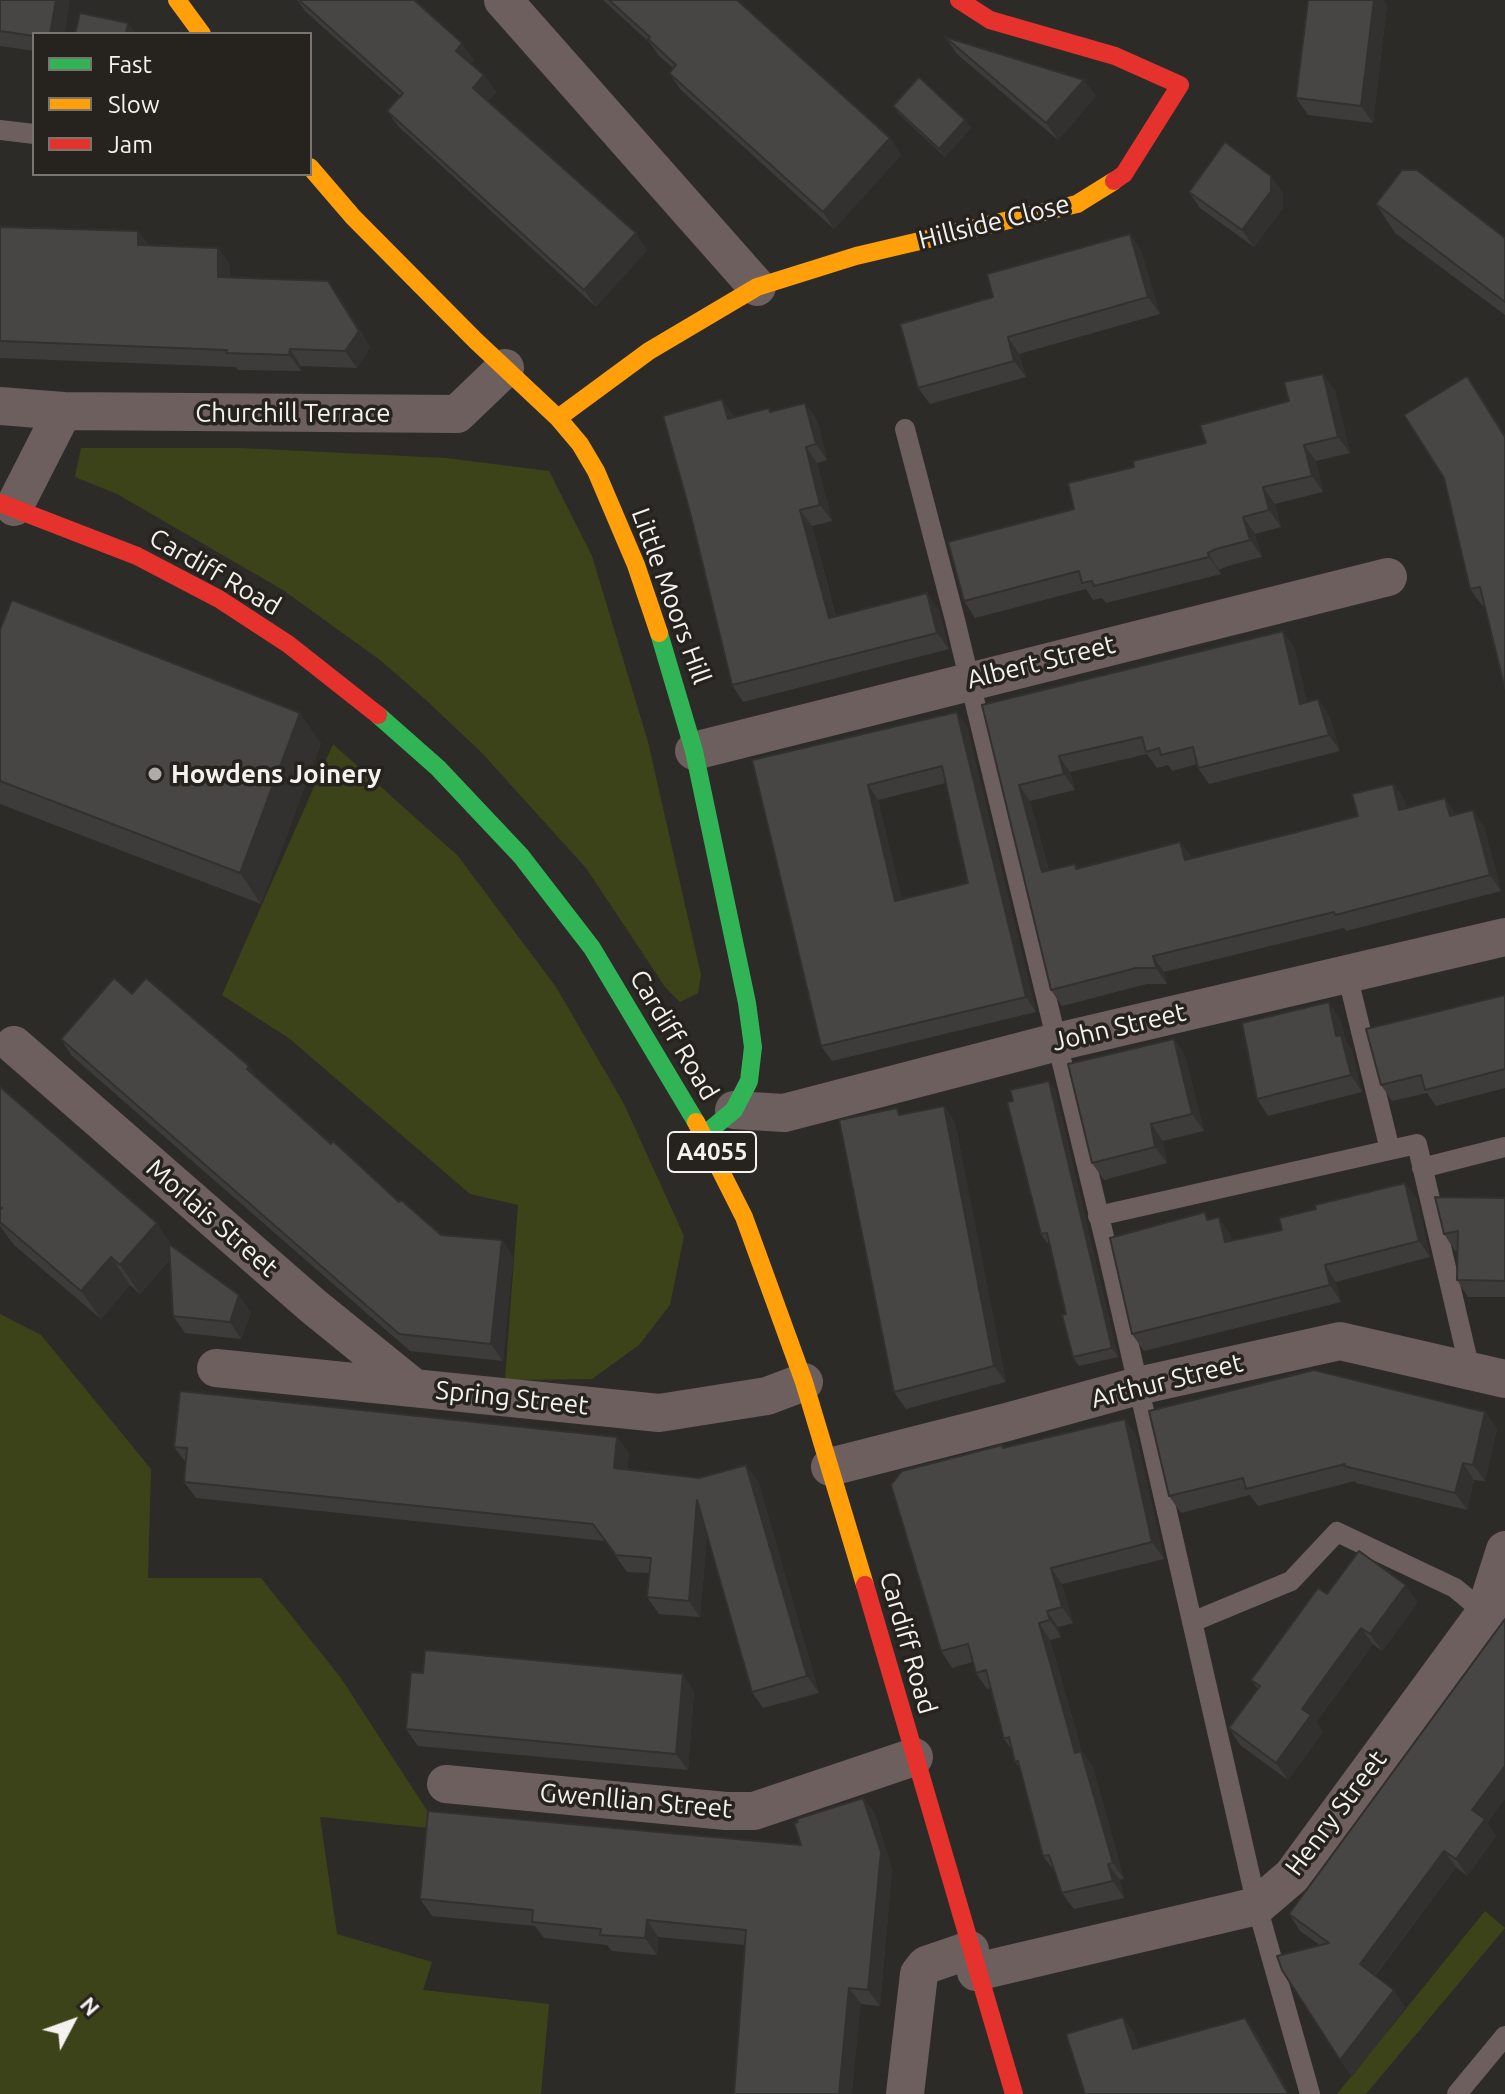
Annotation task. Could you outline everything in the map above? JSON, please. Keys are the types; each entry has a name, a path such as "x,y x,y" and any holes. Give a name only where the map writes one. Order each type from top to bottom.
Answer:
{"street":[{"path":"177,0 201,32"},
{"path":"503,0 757,287"},
{"name":"Hillside Close","path":"558,418 649,351 757,287 856,256 1077,204 1124,174 1180,85 1115,56 990,20 959,0"},
{"name":"Little Moors Hill","path":"312,169 353,217 558,418 580,444 596,471 636,565 677,688 694,751 747,1003 753,1047 749,1081 734,1110 704,1135"},
{"name":"Churchill Terrace","path":"0,406 63,411 457,414 505,368"},
{"path":"7,505 63,411"},
{"name":"Cardiff Road","path":"7,505 137,556 219,599 288,644 360,699 438,768 521,856 592,948 704,1135 744,1217 804,1382 1014,2094"},
{"name":"Albert Street","path":"694,751 1388,577"},
{"name":"John Street","path":"734,1110 784,1113 1057,1042 1505,937"},
{"name":"Morlais Street","path":"14,1045 313,1306 413,1387"},
{"name":"Arthur Street","path":"830,1467 1138,1386 1340,1341 1487,1374"},
{"name":"Spring Street","path":"216,1368 659,1413 767,1396 804,1382"},
{"name":"Henry Street","path":"905,2094 919,1974 926,1965 973,1961 1257,1906 1292,1876 1495,1616 1505,1550"},
{"name":"Gwenllian Street","path":"446,1784 726,1811 754,1811 914,1757"}],"lane":[{"path":"0,130 32,134"},
{"path":"905,429 970,680 1057,1042 1257,1906 1310,2094"},
{"path":"1347,974 1390,1150"},
{"path":"1098,1216 1417,1144 1487,1374"},
{"path":"1422,1168 1505,1147"},
{"path":"1192,1622 1291,1581 1337,1532 1455,1588 1495,1616"},
{"path":"1457,2094 1505,2036"}],"green space":[{"path":"81,448 240,448 446,458 549,471 592,556 648,742 701,975 698,993 680,1002 665,987 586,868 482,753 426,700 380,660 283,590 117,494 75,477"},
{"path":"333,744 458,856 556,987 624,1104 684,1236 670,1305 639,1345 592,1379 505,1380 518,1205 470,1194 290,1039 222,995"},
{"path":"0,1314 41,1335 151,1469 148,1578 261,1578 341,1678 439,1829 320,1817 337,1934 432,1962 423,1990 549,2004 541,2094 0,2094"},
{"path":"1485,1911 1505,1928 1366,2094 1337,2094"}],"building":[{"path":"0,0 56,0 50,32 32,32 32,36 0,31"},
{"path":"299,0 414,0 462,43 456,51 484,75 473,88 636,233 584,290 387,111 403,93"},
{"path":"609,0 737,0 890,138 823,212 669,73 676,65"},
{"path":"1308,0 1374,0 1361,106 1296,98"},
{"path":"80,13 128,23 126,32 75,32"},
{"path":"945,37 1084,80 1046,123"},
{"path":"919,77 965,120 939,149 893,106"},
{"path":"1225,142 1271,176 1271,191 1242,230 1189,192"},
{"path":"1402,170 1417,170 1505,238 1505,302 1376,204"},
{"path":"0,227 138,231 138,245 218,248 218,277 328,281 359,331 345,351 290,349 289,355 0,341"},
{"path":"1130,234 1148,297 1008,337 1014,361 918,388 900,324 993,297 987,274"},
{"path":"1323,374 1338,437 1304,445 1312,476 1263,487 1269,510 1243,517 1250,540 1216,549 1208,553 1209,557 1094,586 1092,581 1082,583 1079,571 964,601 948,542 1074,509 1068,483 1134,467 1133,461 1206,443 1200,425 1289,401 1284,382"},
{"path":"1467,376 1505,437 1505,689 1480,587 1470,589 1444,478 1404,415"},
{"path":"722,399 728,419 769,408 770,412 805,403 816,444 806,447 820,505 800,510 829,618 927,593 937,633 732,685 663,416"},
{"name":"Howdens Joinery","path":"12,600 300,713 240,873 0,781 0,630"},
{"path":"1283,631 1300,704 1318,699 1329,735 1198,768 1193,747 1161,755 1159,748 1146,752 1142,737 1059,756 1064,774 1019,785 1042,872 1075,864 1076,869 1180,842 1185,860 1297,832 1358,816 1352,794 1393,784 1399,810 1445,798 1450,816 1473,810 1490,875 1335,915 1334,912 1153,956 1156,968 1136,968 1051,990 982,705"},
{"path":"957,712 1026,997 821,1046 752,760","holes":["942,766 968,883 895,901 868,785"]},
{"path":"114,978 132,994 146,978 249,1066 247,1069 331,1144 333,1141 399,1202 401,1200 441,1235 502,1240 491,1344 399,1334 61,1039"},
{"path":"1505,995 1505,1069 1425,1090 1421,1075 1381,1085 1366,1029"},
{"path":"1329,1002 1336,1036 1341,1035 1351,1075 1257,1099 1242,1023"},
{"path":"1174,1039 1192,1114 1151,1124 1155,1147 1092,1163 1068,1064"},
{"path":"1049,1081 1112,1348 1073,1357 1047,1233 1041,1234 1007,1102 1013,1101 1010,1090"},
{"path":"0,1087 157,1223 120,1265 111,1257 81,1291 0,1222"},
{"path":"944,1106 994,1366 894,1392 839,1120 897,1108 899,1115"},
{"path":"1405,1183 1419,1241 1325,1265 1330,1285 1132,1334 1110,1238 1205,1212 1207,1220 1219,1217 1225,1242 1282,1230 1279,1218 1316,1209 1315,1205"},
{"path":"1435,1197 1505,1198 1505,1281 1457,1280 1458,1231 1444,1234"},
{"path":"169,1244 239,1295 230,1322 173,1316"},
{"path":"1314,1370 1485,1412 1473,1465 1463,1463 1455,1493 1345,1464 1246,1489 1243,1478 1169,1496 1149,1411"},
{"path":"180,1391 617,1437 614,1468 699,1478 746,1465 807,1676 752,1692 697,1500 689,1601 647,1597 651,1558 616,1555 593,1524 184,1482 187,1448 174,1447"},
{"path":"1125,1419 1152,1542 1051,1568 1062,1607 1047,1611 1050,1620 1039,1623 1075,1753 1081,1751 1113,1863 1108,1864 1113,1881 1062,1893 1049,1855 1043,1856 1018,1761 1015,1762 1009,1737 1004,1739 986,1670 976,1673 968,1644 941,1651 891,1485 902,1471 1002,1445 1003,1448"},
{"path":"1359,1551 1406,1585 1370,1634 1361,1628 1332,1667 1302,1709 1311,1715 1276,1763 1229,1728 1260,1686 1251,1680 1318,1588 1327,1594"},
{"path":"1505,1619 1505,1766 1472,1810 1485,1819 1456,1859 1444,1851 1360,1964 1394,1990 1340,2060 1282,1970 1277,1956 1329,1943 1289,1914"},
{"path":"425,1650 683,1674 676,1754 406,1729 411,1672 423,1673"},
{"path":"863,1798 881,1852 868,1990 849,1988 839,2094 734,2094 746,1930 647,1920 645,1938 600,1935 601,1929 532,1922 533,1910 420,1899 428,1811 801,1845 794,1823 798,1822 797,1819"},
{"path":"1123,2017 1133,2049 1245,2018 1288,2094 1085,2094 1066,2034"}],"traffic: fast":[{"path":"659,633 694,751 747,1003 753,1047 749,1081 734,1110 704,1135"},
{"path":"378,715 438,768 521,856 592,948 696,1122"}],"traffic: slow":[{"path":"177,0 201,32"},
{"path":"312,169 353,217 476,341 558,418 580,444 596,471 636,565 659,633"},
{"path":"558,418 649,351 757,287 856,256 1077,204 1114,181"},
{"path":"696,1122 744,1217 804,1382 865,1585"}],"traffic: jam":[{"path":"959,0 990,20 1115,56 1180,85 1124,174 1114,181"},
{"path":"0,503 137,556 219,599 288,644 378,715"},
{"path":"865,1585 1014,2094"}],"place":[{"name":"Howdens Joinery","path":"155,774"}]}
